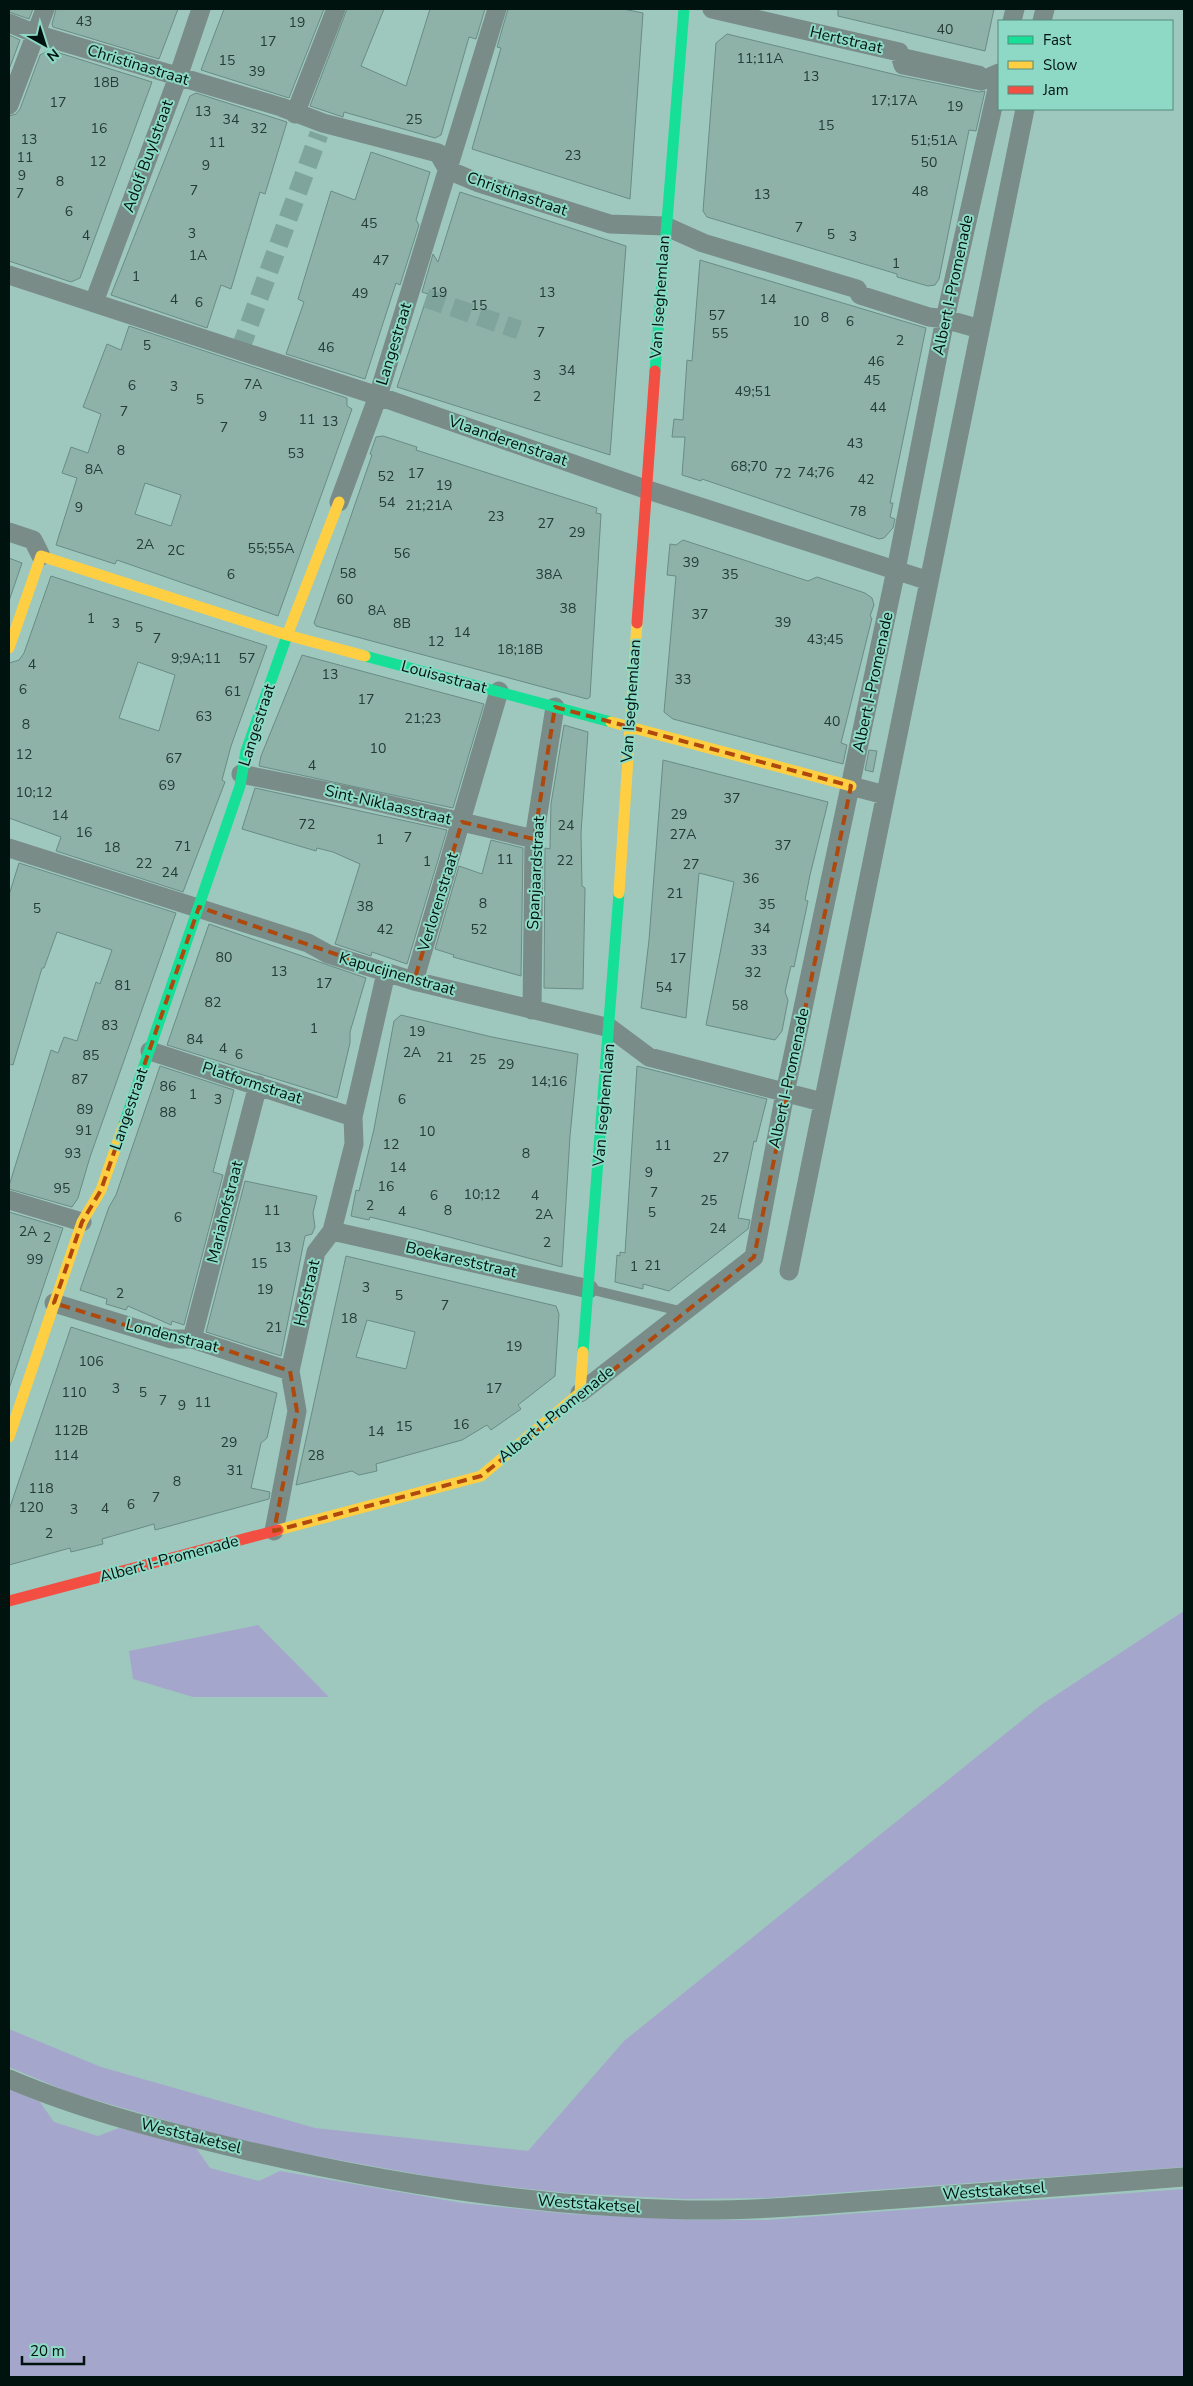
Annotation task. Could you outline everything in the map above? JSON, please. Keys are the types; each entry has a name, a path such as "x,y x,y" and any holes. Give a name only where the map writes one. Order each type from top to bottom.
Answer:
{"street":[{"path":"9,104 45,9"},
{"name":"Adolf Buylstraat","path":"94,302 178,77 200,9"},
{"path":"294,114 336,9"},
{"name":"Langestraat","path":"9,1437 82,1222 101,1190 150,1051 240,786 246,751 287,635 418,296 448,170 498,9"},
{"name":"Van Iseghemlaan","path":"580,1393 610,1028 645,489 684,9"},
{"name":"Hertstraat","path":"712,9 900,52 903,65 981,81 990,72"},
{"name":"Christinastraat","path":"9,23 36,34 281,107 321,129 438,153 448,170 479,183 534,201 610,224 665,226 703,243 857,289 860,295 929,318 945,319 980,329"},
{"name":"Albert I-Promenade","path":"9,1601 480,1476 580,1393 754,1257 785,1093 896,570 945,319 998,84"},
{"name":"Albert I-Promenade","path":"789,1271 1024,110"},
{"name":"Vlaanderenstraat","path":"9,275 378,396 645,489 929,581"},
{"path":"9,532 33,540 41,556 9,648"},
{"name":"Louisastraat","path":"41,556 287,635 851,786"},
{"name":"Verlorenstraat","path":"414,981 499,692"},
{"name":"Spanjaardstraat","path":"532,1010 534,839 555,706"},
{"name":"Sint-Niklaasstraat","path":"241,774 351,796 534,839"},
{"path":"851,786 885,794"},
{"name":"Kapucijnenstraat","path":"10,853 199,907 308,943 328,954 386,973 610,1028 649,1057 822,1102"},
{"name":"Hofstraat","path":"274,1531 297,1410 290,1371 316,1252 332,1231 354,1144 353,1116 386,973"},
{"name":"Platformstraat","path":"150,1051 353,1116"},
{"name":"Mariahofstraat","path":"192,1339 258,1085"},
{"path":"9,1200 82,1222"},
{"name":"Boekareststraat","path":"332,1231 589,1289"},
{"name":"Londenstraat","path":"54,1303 171,1339 192,1339 290,1371"},
{"name":"Weststaketsel","path":"9,2079 48,2095 125,2120 294,2162 462,2193 568,2203 688,2210 767,2208 1184,2177"}],"lane":[{"path":"857,289 864,288 930,308"},
{"path":"589,1289 685,1312"}],"highlighted area":[{"path":"555,707 851,786 754,1257 481,1476 274,1531 297,1411 290,1371 192,1339 171,1339 54,1303 82,1222 101,1190 199,907 414,981 462,822 534,839"}],"water":[{"path":"1184,1611 1184,2377 9,2377 9,2029 101,2067 315,2128 528,2151 624,2041 1041,1705"},
{"path":"258,1625 329,1697 193,1697 133,1679 129,1651"}],"pier":[{"path":"9,2067 71,2093 203,2131 289,2151 461,2182 568,2193 684,2199 767,2198 1184,2167 1184,2189 767,2220 691,2220 569,2214 462,2203 280,2171 259,2181 210,2168 196,2148 119,2128 98,2136 54,2122 40,2102 9,2089"}],"building":[{"path":"9,9 33,9 29,19 9,12"},
{"path":"56,9 178,9 159,59 53,27"},
{"path":"224,9 324,9 289,98 201,70"},
{"path":"347,9 384,9 361,66 406,86 430,9 485,9 476,39 469,37 441,135 435,138 344,112 343,117 310,106"},
{"path":"508,9 623,9 643,13 630,199 472,149 501,48 497,47"},
{"path":"838,9 994,9 985,51 838,16"},
{"path":"727,34 901,76 979,92 985,91 976,131 969,130 939,279 935,285 928,286 897,277 897,274 707,217 703,211 716,43"},
{"path":"9,35 20,40 10,67 9,67"},
{"path":"50,50 152,82 80,278 71,282 9,261 9,116 16,114 20,109 40,55"},
{"path":"196,93 287,122 265,194 260,192 231,289 221,285 207,328 111,295 190,96"},
{"path":"371,152 430,172 416,220 419,225 400,285 396,283 365,379 286,354 304,302 298,299 331,191 355,200"},
{"path":"460,192 626,246 610,455 397,387 428,294 422,292 433,254 438,262"},
{"path":"700,260 926,328 890,503 893,503 890,517 895,519 893,528 884,538 879,539 702,479 701,481 682,475 685,437 672,437 674,419 683,420 687,360 692,361"},
{"path":"129,326 347,398 347,406 352,409 278,616 117,560 115,564 56,545 77,478 62,473 71,447 88,453 101,414 83,407 107,344 121,350","holes":["145,483 181,495 171,526 135,514"]},
{"path":"383,436 417,447 416,450 597,508 596,513 601,514 590,697 587,699 316,626 314,623 372,455 370,454 376,437"},
{"path":"683,540 808,581 817,577 865,593 872,598 874,605 870,616 872,618 841,743 847,745 843,764 673,719 664,712 676,576 667,575 670,544 676,545"},
{"path":"9,558 22,563 9,601"},
{"path":"51,576 267,646 231,746 222,780 225,782 183,892 56,851 61,837 9,818 9,663 19,660 24,653","holes":["138,662 175,675 159,731 119,718"]},
{"path":"302,655 484,704 453,808 259,766 261,756"},
{"path":"564,725 588,732 581,833 582,886 585,888 583,989 544,988 545,848 550,849 551,804"},
{"path":"869,750 877,751 873,772 865,770"},
{"path":"663,760 828,802 810,875 805,900 808,901 794,967 791,966 785,992 788,1000 782,1031 775,1040 706,1025 734,882 699,873 686,1018 641,1008 649,940"},
{"path":"255,788 447,830 407,964 372,952 371,956 335,944 360,864 333,852 317,848 316,851 242,829"},
{"path":"491,840 523,848 521,976 453,957 454,955 435,949 459,866 482,874"},
{"path":"19,863 176,913 90,1157 78,1198 72,1207 9,1189 9,1186 51,1050 58,1053 64,1037 77,1041 96,982 100,984 112,950 57,932 44,968 42,968 13,1065 9,1064 9,895"},
{"path":"209,924 366,978 350,1032 350,1043 337,1098 167,1045"},
{"path":"401,1015 492,1037 578,1054 570,1136 562,1267 370,1217 369,1220 351,1216 356,1190 359,1191 374,1129 394,1021"},
{"path":"160,1066 234,1090 213,1172 223,1175 184,1325 172,1321 171,1325 128,1306 126,1310 106,1304 107,1299 80,1290 109,1207 116,1195"},
{"path":"637,1066 767,1099 756,1142 754,1141 738,1218 750,1220 748,1229 669,1291 643,1284 643,1289 615,1282 617,1255 620,1256 620,1252 625,1253"},
{"path":"245,1181 317,1196 313,1213 315,1227 312,1234 305,1236 281,1356 206,1332"},
{"path":"9,1212 63,1228 10,1386 9,1386"},
{"path":"346,1256 556,1306 559,1314 555,1376 518,1405 521,1409 491,1430 487,1425 462,1440 376,1464 377,1471 359,1475 352,1471 296,1485","holes":["367,1320 415,1332 406,1369 356,1357"]},
{"path":"71,1327 277,1393 267,1438 261,1443 251,1488 270,1492 269,1499 155,1530 154,1524 102,1539 103,1544 71,1552 70,1548 9,1565 9,1510"}],"tunnel":[{"path":"240,350 319,134"},
{"path":"426,298 519,330"}],"traffic: fast":[{"path":"655,371 684,9"},
{"path":"123,1127 240,786 246,751 288,633"},
{"path":"365,656 611,722"},
{"path":"583,1352 619,893"}],"traffic: slow":[{"path":"288,633 339,502"},
{"path":"9,648 41,556 287,635 365,656"},
{"path":"619,893 637,623"},
{"path":"611,722 851,786"},
{"path":"9,1437 82,1222 101,1190 123,1127"},
{"path":"278,1530 481,1476 580,1393 583,1352"}],"traffic: jam":[{"path":"637,623 655,371"},
{"path":"9,1601 278,1530"}]}
